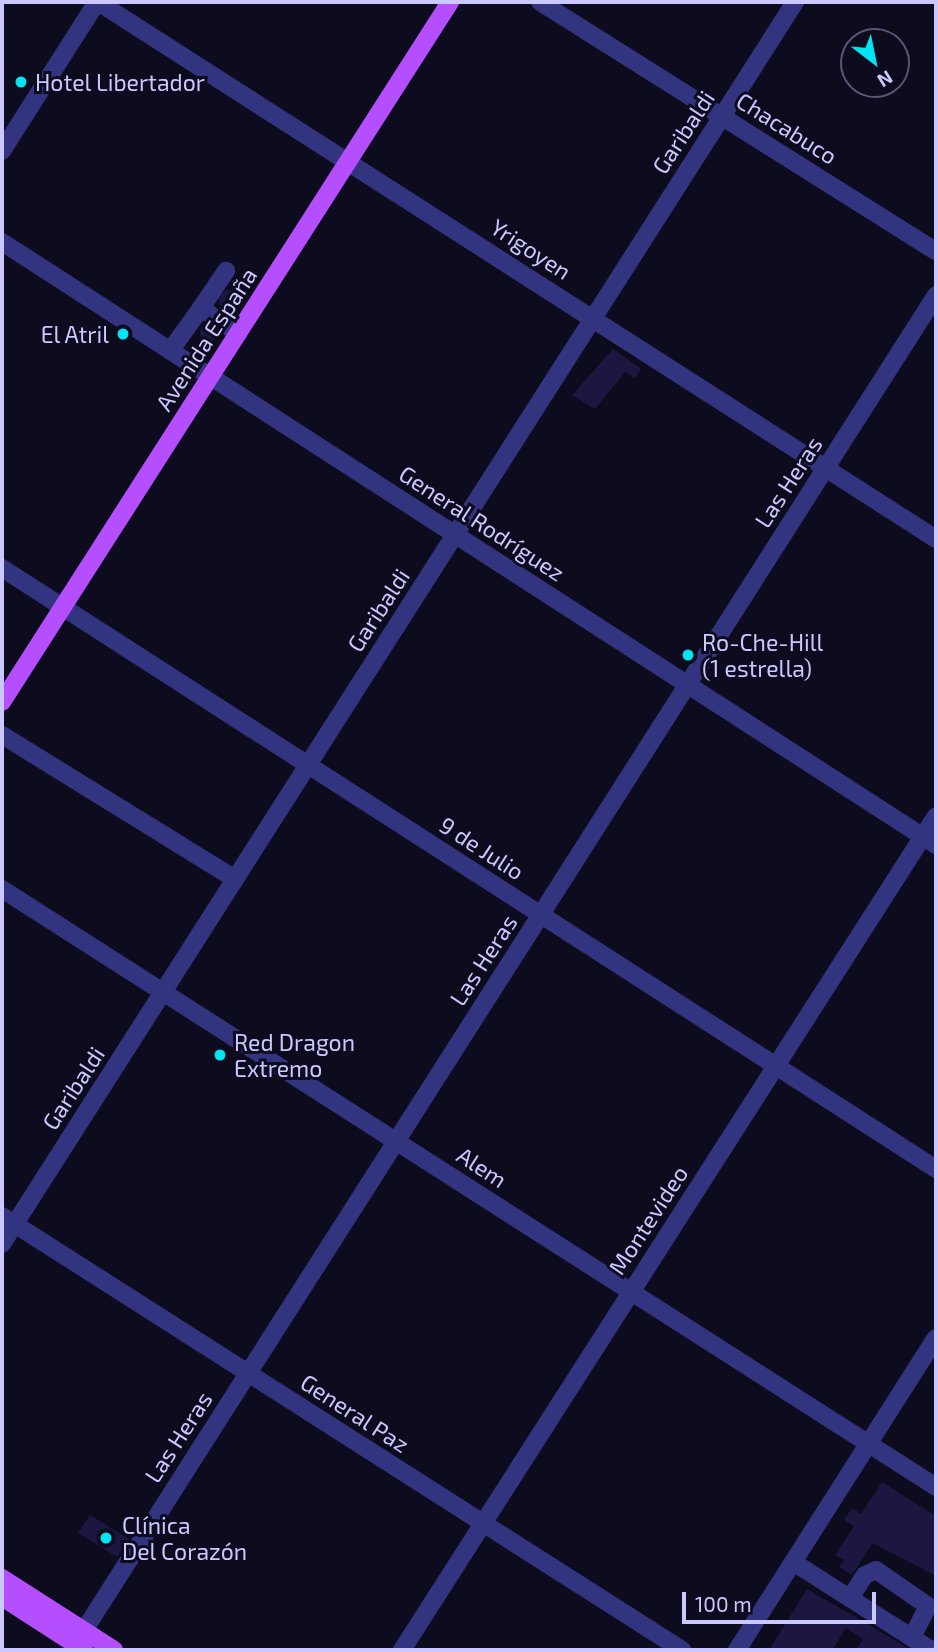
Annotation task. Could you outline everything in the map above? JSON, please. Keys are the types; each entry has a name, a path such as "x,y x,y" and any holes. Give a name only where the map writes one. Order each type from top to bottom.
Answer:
{"main road":[{"name":"Avenida España","path":"2,702 210,377 219,320 350,160 450,2"},
{"path":"2,1578 79,1644"},
{"path":"2,1597 79,1644 114,1650"}],"street":[{"path":"2,151 97,2"},
{"name":"Yrigoyen","path":"97,2 350,160 936,539"},
{"name":"Chacabuco","path":"540,2 936,251"},
{"name":"Garibaldi","path":"2,1244 8,1220 163,992 796,2"},
{"name":"General Rodríguez","path":"2,242 930,840"},
{"path":"170,351 219,320 226,271"},
{"name":"Las Heras","path":"79,1644 248,1373 936,295"},
{"name":"9 de Julio","path":"2,568 936,1170"},
{"path":"2,735 235,879"},
{"name":"Montevideo","path":"402,1650 776,1066 930,840 936,816"},
{"name":"Alem","path":"2,889 936,1487"},
{"name":"General Paz","path":"8,1220 682,1650"},
{"path":"737,1650 936,1338"},
{"path":"793,1562 931,1650"},
{"path":"850,1598 870,1571 886,1577 928,1606 912,1638"}],"building":[{"path":"230,290 238,293 241,301 238,309 230,312 222,309 219,301 222,293"},
{"path":"208,325 214,327 214,339 208,341 202,339 200,333 202,327"},
{"path":"613,349 641,369 635,378 625,372 595,409 572,395"},
{"path":"882,1482 936,1516 936,1576 873,1543 852,1575 839,1567 844,1560 835,1555 854,1526 844,1520 852,1508 861,1514"},
{"name":"Clínica Del Corazón","path":"90,1515 129,1539 117,1557 78,1533"},
{"path":"807,1589 910,1650 856,1650 863,1639 846,1628 832,1650 769,1650"}],"place":[{"name":"Hotel Libertador","path":"21,82"},
{"name":"El Atril","path":"123,334"},
{"name":"Ro-Che-Hill (1 estrella)","path":"688,655"},
{"name":"Red Dragon Extremo","path":"220,1055"},
{"name":"Clínica Del Corazón","path":"106,1538"}]}
